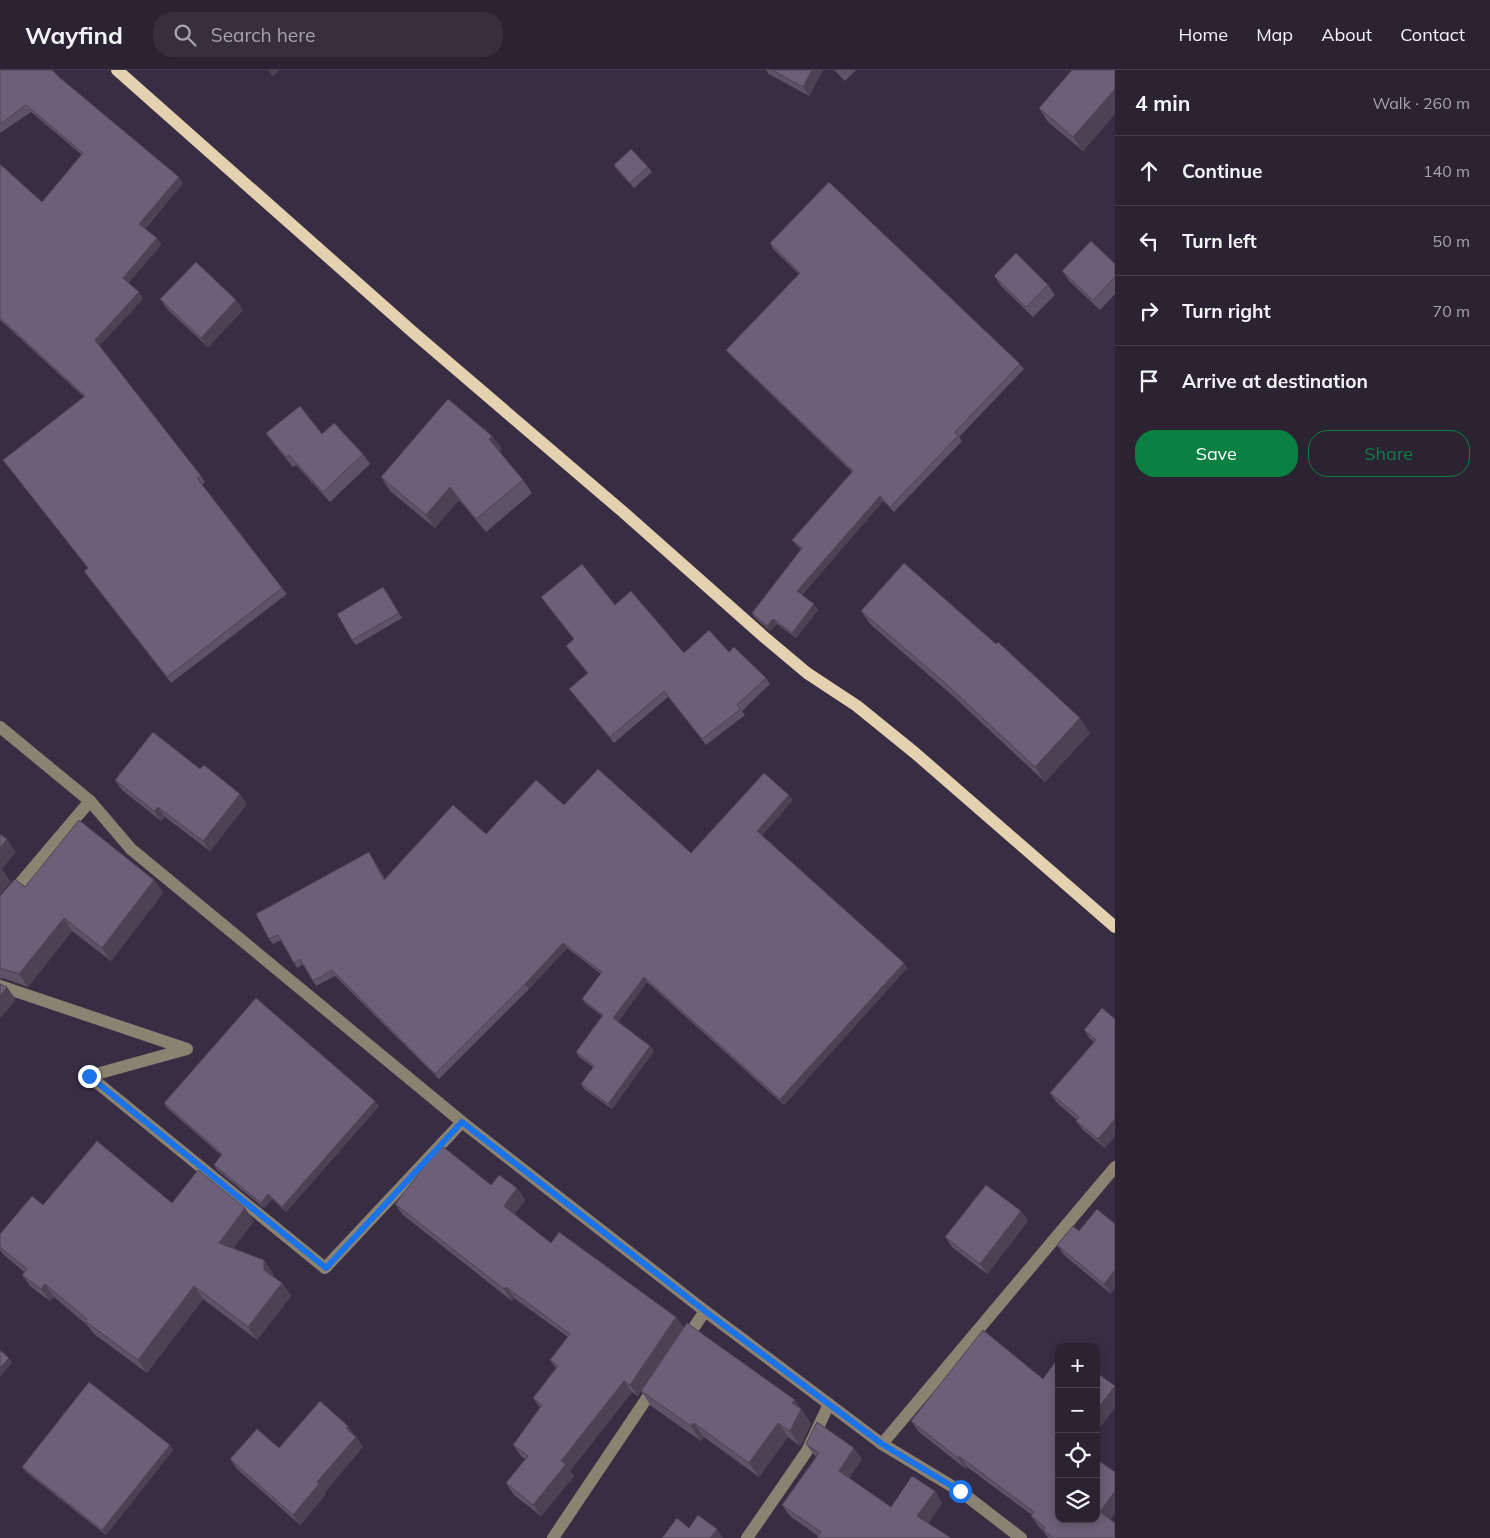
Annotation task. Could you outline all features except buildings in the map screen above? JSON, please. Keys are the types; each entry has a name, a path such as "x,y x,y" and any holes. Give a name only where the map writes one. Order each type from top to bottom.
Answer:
{"main road":[{"path":"117,70 415,334 622,511 763,636 807,673 857,706 915,753 1115,927"}],"street":[{"path":"0,726 90,801 131,849 462,1122 705,1311 882,1444 960,1491 1021,1538"},
{"path":"0,907 90,801"},
{"path":"0,986 187,1049 89,1076 326,1268 462,1122"},
{"path":"882,1444 1115,1167"},
{"path":"678,1352 705,1311"},
{"path":"553,1538 662,1376"},
{"path":"747,1538 807,1451 829,1404"}],"route":[{"path":"89,1076 326,1268 462,1122 705,1311 882,1444 960,1491"}]}
